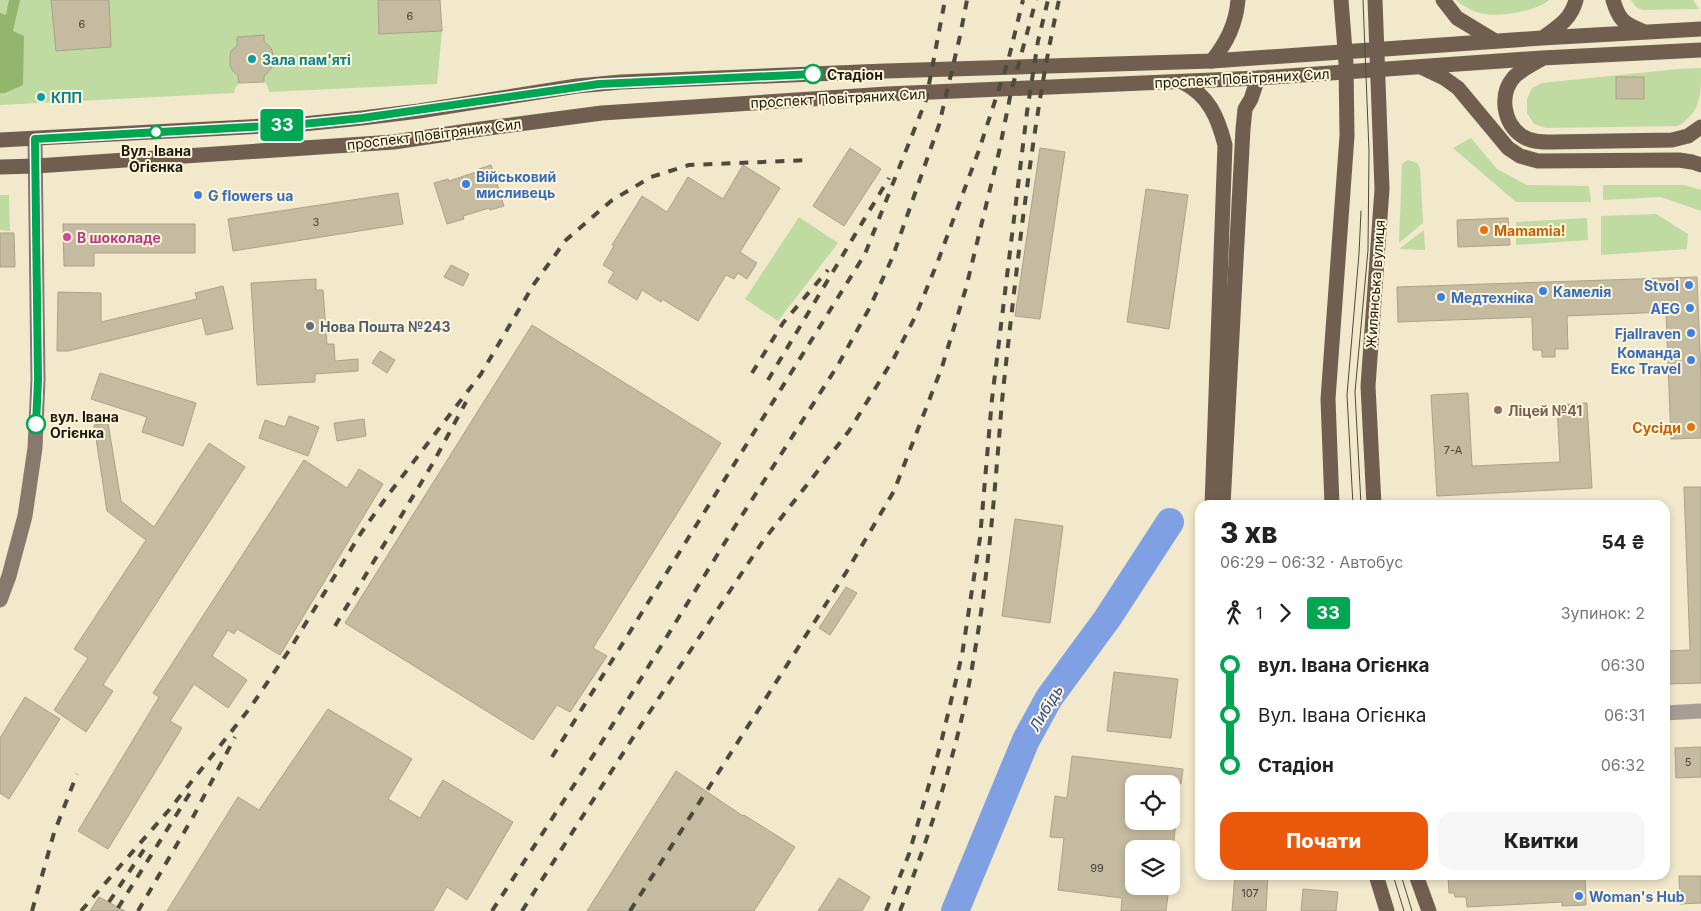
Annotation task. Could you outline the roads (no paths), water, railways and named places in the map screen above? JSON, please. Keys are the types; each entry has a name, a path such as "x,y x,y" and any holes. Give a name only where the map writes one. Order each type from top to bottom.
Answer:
{"main road":[{"path":"1212,61 1231,33 1238,0"},
{"path":"1332,500 1328,399 1347,136 1346,63 1341,0"},
{"name":"Жилянська вулиця","path":"1374,500 1368,386 1382,189 1375,0"},
{"path":"1443,0 1457,18 1495,41"},
{"path":"1542,38 1560,26 1573,12 1576,0"},
{"path":"1613,0 1618,14 1626,24 1644,31"},
{"name":"проспект Повітряних Сил","path":"0,140 303,124 362,118 599,84 886,71 1212,61 1644,31 1701,29"},
{"name":"проспект Повітряних Сил","path":"0,167 394,142 602,113 887,94 1258,78 1542,58 1701,50"},
{"path":"1542,58 1514,78 1505,90 1505,107 1510,124 1521,135 1535,141 1552,142 1672,140 1688,136 1701,127"},
{"path":"1422,67 1444,78 1458,88 1508,148 1520,156 1538,161 1679,160 1701,165"},
{"path":"1223,500 1243,129 1245,108 1251,99 1258,78"},
{"path":"1182,82 1190,86 1207,102 1219,122 1225,144 1212,500"},
{"path":"1378,880 1387,911"},
{"path":"1418,880 1429,911"}],"street":[{"path":"0,600 9,576 24,516 35,448 38,380 35,139"},
{"path":"1670,713 1701,711"}],"waterway":[{"name":"Либідь","path":"955,911 1026,740 1049,698 1107,619 1170,522"}],"tram line":[{"path":"1361,500 1355,392 1368,250 1369,151 1363,0"},
{"path":"1353,500 1347,395 1361,211"},
{"path":"1395,880 1404,911"},
{"path":"1403,880 1412,911"}],"railway":[{"path":"552,757 865,254 926,100 945,0"},
{"path":"492,911 600,745 732,531 838,365 870,307 893,256 939,125 967,0"},
{"path":"522,911 643,722 763,541 849,431 894,358 916,315 979,150 1008,61 1023,0"},
{"path":"630,911 847,571 894,491 942,367 966,288 999,152 1011,92 1036,0"},
{"path":"886,911 909,854 941,743 962,655 980,538 992,399 1027,112 1038,41 1048,0"},
{"path":"900,911 944,785 961,721 974,656 988,561 1002,401 1022,225 1042,84 1059,0"},
{"path":"81,911 169,810 250,708 290,649 361,533 481,374 534,284 566,240 611,201 651,177 689,165 811,160"},
{"path":"768,380 889,178"},
{"path":"752,373 783,323 828,270"},
{"path":"335,626 433,463 466,402"},
{"path":"138,911 193,817 235,737"},
{"path":"32,911 54,833 77,774"},
{"path":"118,908 190,793"},
{"path":"109,902 149,842"}],"place":[{"name":"Зала пам'яті","path":"252,59"},
{"name":"Стадіон","path":"813,74"},
{"name":"КПП","path":"41,97"},
{"name":"Вул. Івана Огієнка","path":"156,132"},
{"name":"Військовий мисливець","path":"466,184"},
{"name":"G flowers ua","path":"198,195"},
{"name":"Mamamia!","path":"1484,230"},
{"name":"В шоколаде","path":"67,237"},
{"name":"Stvol","path":"1689,285"},
{"name":"Камелія","path":"1543,291"},
{"name":"Медтехніка","path":"1441,297"},
{"name":"AEG","path":"1690,308"},
{"name":"Нова Пошта №243","path":"310,326"},
{"name":"Fjallraven","path":"1691,333"},
{"name":"Команда Екс Travel","path":"1691,360"},
{"name":"Ліцей №41","path":"1498,410"},
{"name":"вул. Івана Огієнка","path":"36,424"},
{"name":"Сусіди","path":"1691,427"},
{"name":"Woman's Hub","path":"1579,896"}]}
